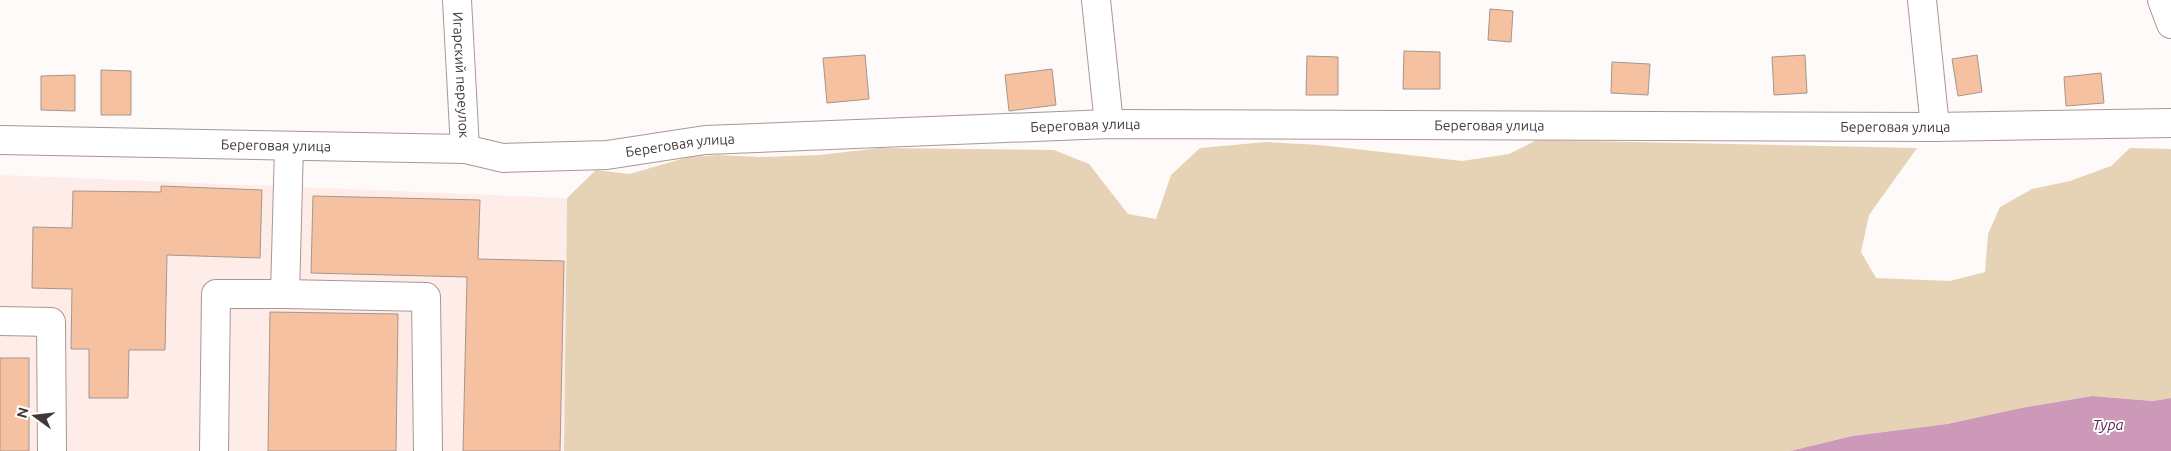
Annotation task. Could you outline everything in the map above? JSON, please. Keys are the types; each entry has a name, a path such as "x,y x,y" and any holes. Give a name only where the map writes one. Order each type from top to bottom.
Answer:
{"street":[{"name":"Игарский переулок","path":"458,0 465,149"},
{"path":"1096,0 1110,124"},
{"path":"1922,0 1935,127"},
{"path":"2162,0 2171,24"},
{"name":"Береговая улица","path":"0,140 465,149 503,158 607,155 705,140 1110,124 1935,127 2171,123"},
{"path":"285,294 289,146"},
{"path":"214,451 216,294 426,298 428,451"},
{"path":"0,322 50,322 52,451"}],"shaded area":[{"path":"1537,140 1917,148 1869,215 1861,252 1876,278 1950,281 1985,272 1988,234 2000,207 2032,189 2070,181 2111,166 2130,148 2171,149 2171,398 2153,401 2092,396 2021,408 1947,424 1852,436 1790,451 564,451 567,198 596,170 629,174 689,157 718,155 759,157 819,155 880,148 1054,150 1089,164 1128,214 1156,219 1171,175 1200,148 1266,142 1320,145 1462,161 1509,154"},
{"path":"0,175 567,198 564,451 0,451"}],"water":[{"name":"Тура","path":"2092,396 2153,401 2171,398 2171,451 1790,451 1852,436 1947,424 2021,408"}],"building":[{"path":"1490,9 1513,11 1511,42 1488,40"},
{"path":"1404,51 1440,52 1440,89 1403,89"},
{"path":"865,55 869,99 827,103 823,58"},
{"path":"1805,55 1807,93 1774,95 1772,57"},
{"path":"1977,55 1982,92 1958,96 1952,59"},
{"path":"1307,56 1338,57 1338,95 1306,95"},
{"path":"1612,62 1650,64 1648,95 1611,93"},
{"path":"1052,69 1056,105 1009,111 1005,75"},
{"path":"101,70 131,71 131,115 101,115"},
{"path":"2101,73 2104,103 2066,106 2064,77"},
{"path":"75,75 75,111 41,110 41,76"},
{"path":"161,186 262,190 260,258 167,255 165,350 129,350 128,398 89,398 89,349 71,349 72,289 32,288 33,227 72,228 73,191 161,192"},
{"path":"313,196 480,200 478,259 564,261 560,451 463,451 467,277 311,273"},
{"path":"270,312 398,314 396,451 268,451"},
{"path":"0,358 29,358 29,451 0,451"}]}
